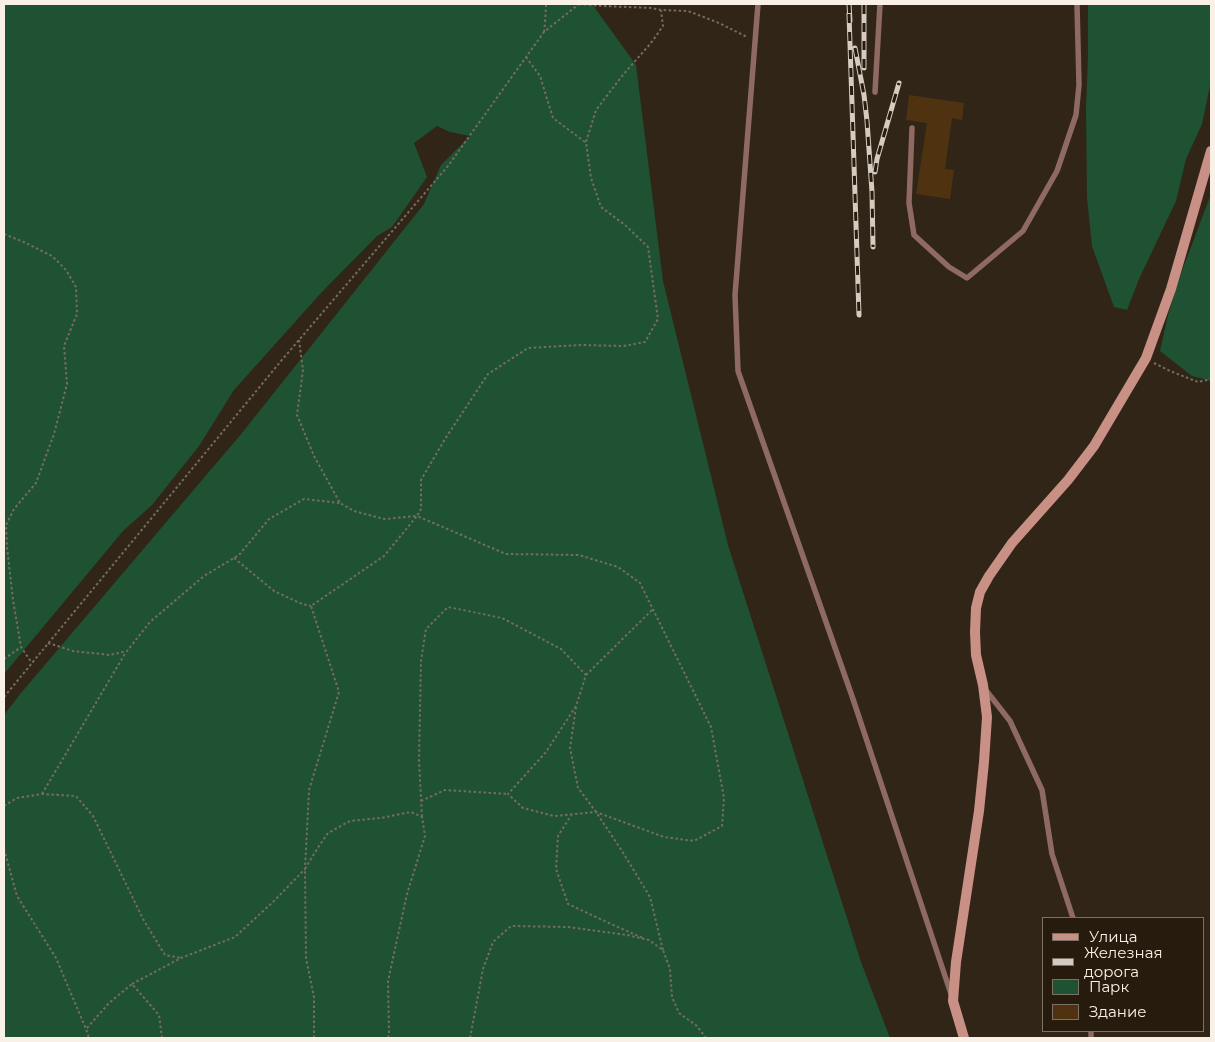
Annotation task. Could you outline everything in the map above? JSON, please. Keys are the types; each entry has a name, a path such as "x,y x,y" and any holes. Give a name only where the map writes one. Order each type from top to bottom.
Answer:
{"street":[{"path":"964,1038 954,1001 956,962 979,811 987,717 983,685 976,655 976,608 980,592 1012,543 1068,480 1094,446 1146,358 1171,289 1211,151"}],"lane":[{"path":"758,4 735,295 738,371 826,620 954,1001"},
{"path":"875,92 880,4"},
{"path":"912,128 910,203 914,235 949,267 967,278 1024,231 1057,170 1076,115 1079,85 1077,4"},
{"path":"983,685 1010,721 1042,790 1052,854 1073,917"}],"path":[{"path":"544,32 545,4"},
{"path":"4,697 299,340 448,166 544,32 579,4 688,10 720,23 756,42"},
{"path":"234,558 274,591 302,604 311,606 384,556 417,516 421,509 421,480 488,374 528,348 581,345 624,346 645,342 658,319 648,247 625,224 601,207 591,178 586,142 596,110 663,26 661,10"},
{"path":"526,56 540,76 553,118 586,142"},
{"path":"4,234 52,256 66,270 76,287 77,314 64,346 68,384 54,434 36,483 14,509 6,525 13,600 21,647 32,662"},
{"path":"299,340 303,370 297,415 314,456 340,503"},
{"path":"1146,358 1170,371 1198,382 1211,379"},
{"path":"42,794 127,651 150,622 204,576 239,554 269,519 304,499 340,503 354,511 384,518 417,516 506,554 579,555 618,568 640,583 711,727 724,798 722,826 694,840 664,838 596,812 554,816 523,808 508,794 444,790 421,801"},
{"path":"311,606 339,692 309,790 305,869 306,958 314,997 314,1038"},
{"path":"388,1038 388,981 407,894 425,836 419,760 421,661 426,629 448,607 502,618 561,649 586,675"},
{"path":"653,608 586,675 576,706 570,748 578,788 596,812 650,897 663,950 670,969 672,997 679,1013 697,1026 706,1038"},
{"path":"48,643 73,651 110,655 127,651"},
{"path":"4,659 21,647"},
{"path":"508,794 546,752 576,706"},
{"path":"4,806 16,798 42,794 76,796 93,816 143,919 165,955 181,958"},
{"path":"86,1029 109,1003 132,984 181,958 235,937 305,869 328,832 350,821 381,818 411,812 422,817"},
{"path":"572,814 558,836 556,870 568,904 649,940 663,950"},
{"path":"4,849 17,896 56,958 89,1038"},
{"path":"470,1038 483,969 493,942 511,926 568,926 649,940"},
{"path":"132,984 159,1015 162,1038"}],"green space":[{"path":"4,4 592,4 636,65 663,281 728,545 861,962 890,1038 4,1038 4,715 242,433 424,204 441,165 470,136 450,132 437,126 414,143 427,177 392,227 377,236 321,293 234,390 199,446 152,505 123,531 4,674"},
{"path":"1088,4 1211,4 1211,81 1202,124 1186,159 1176,201 1139,279 1127,310 1114,307 1092,246 1087,198"},
{"path":"1211,194 1211,381 1192,376 1160,351 1168,315 1182,271"}],"building":[{"path":"909,95 964,103 962,120 952,118 945,169 954,170 950,199 916,194 927,123 906,120"}],"railway":[{"path":"849,4 850,21"},
{"path":"864,4 864,68"},
{"path":"849,14 859,315"},
{"path":"855,48 867,121 872,192 873,247"},
{"path":"875,172 899,83"}]}
